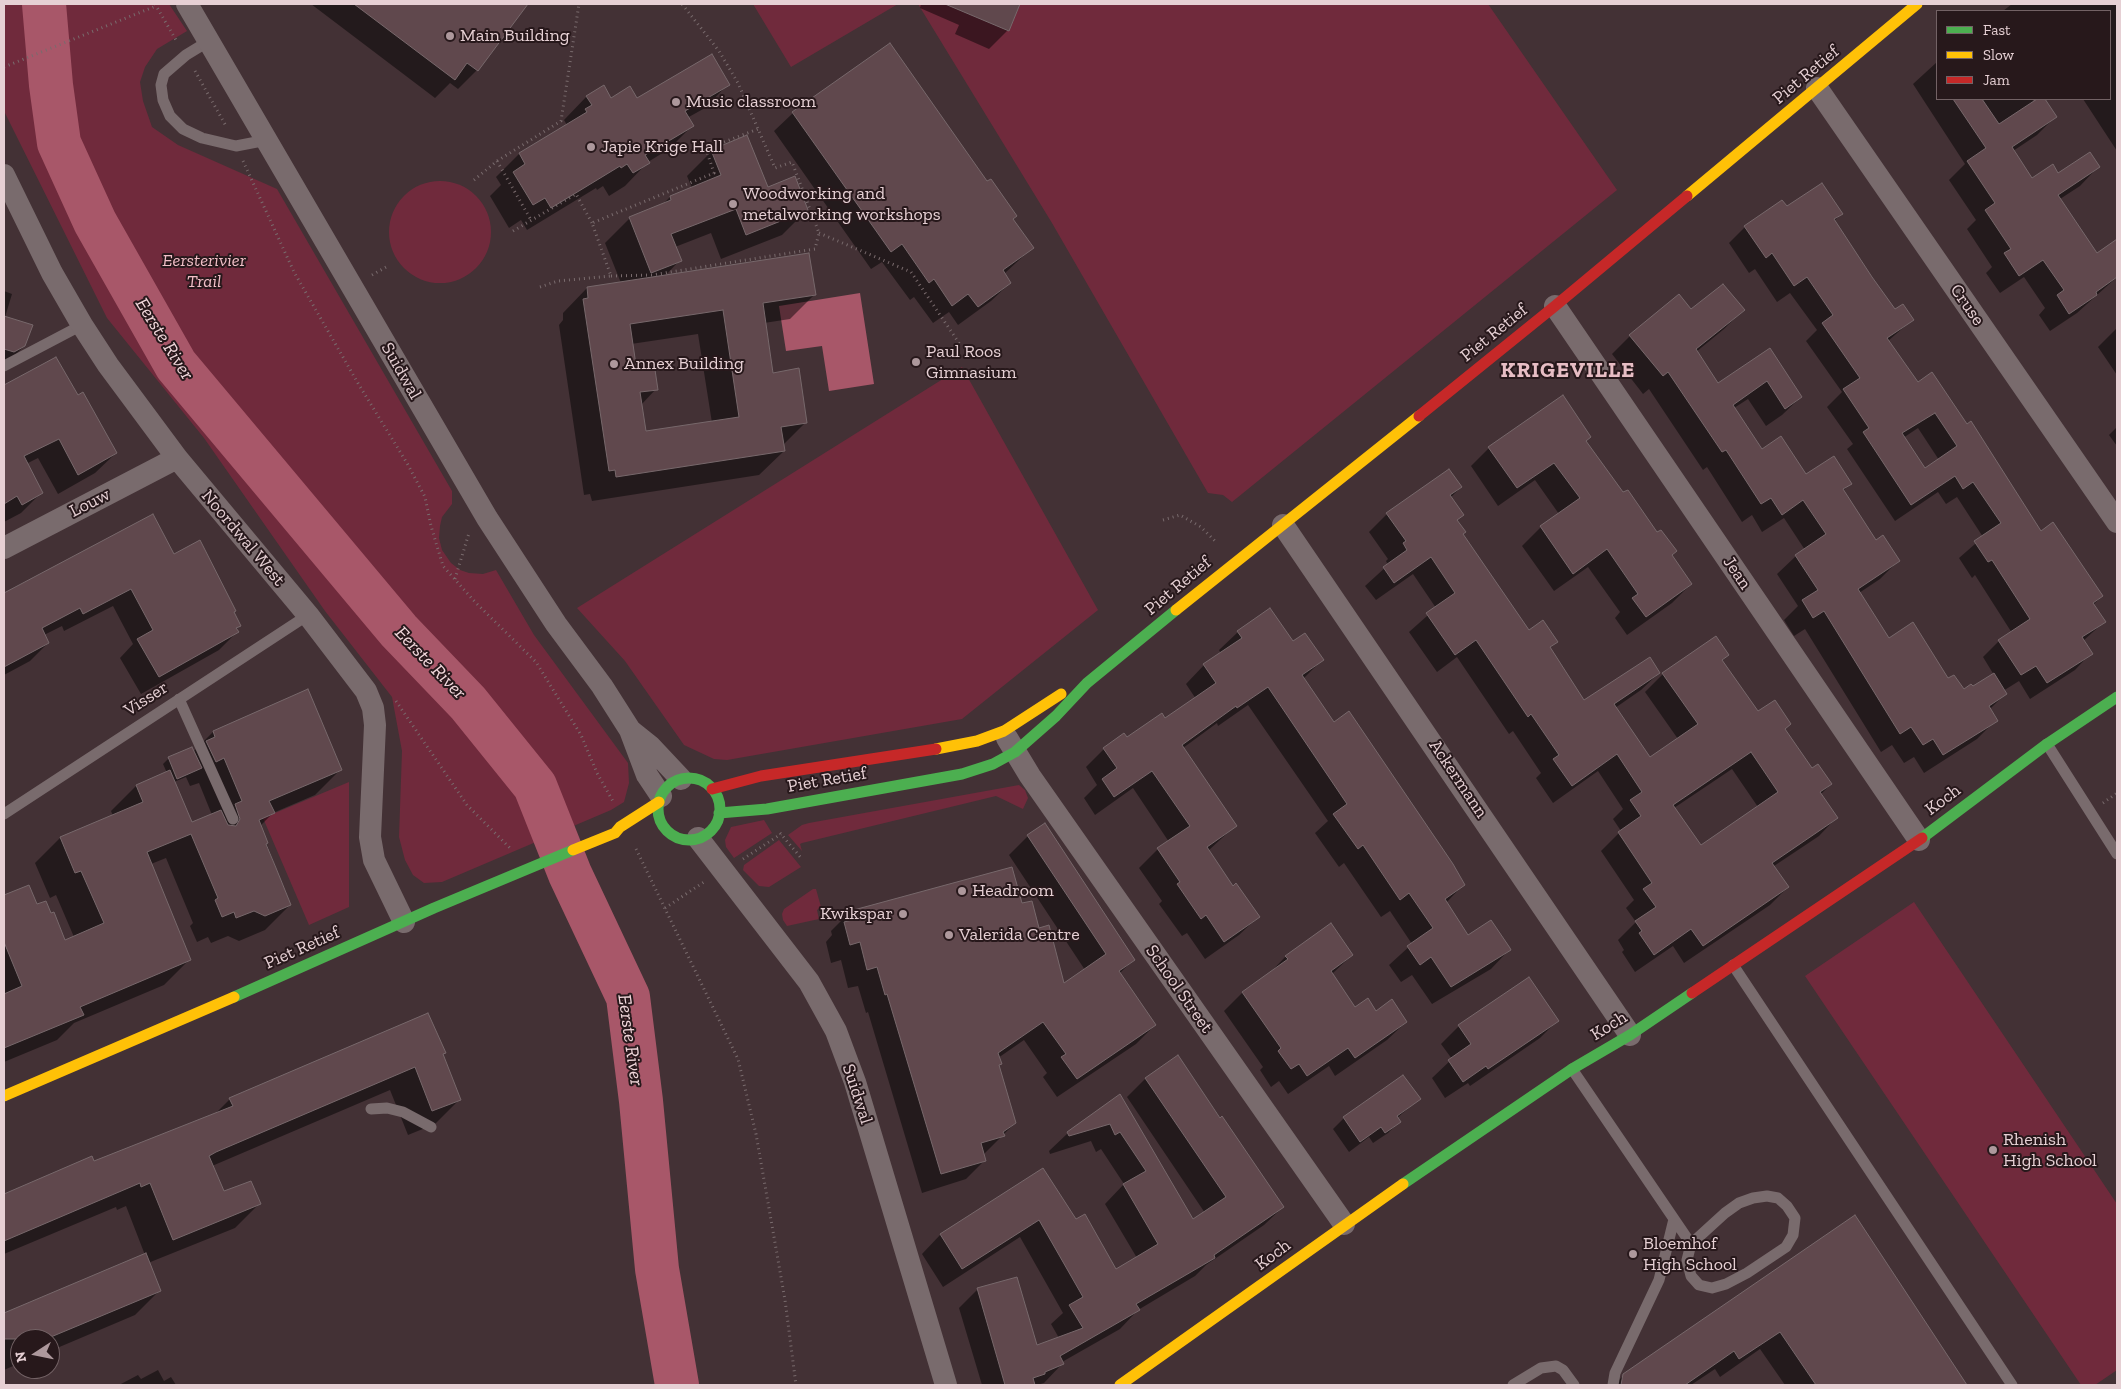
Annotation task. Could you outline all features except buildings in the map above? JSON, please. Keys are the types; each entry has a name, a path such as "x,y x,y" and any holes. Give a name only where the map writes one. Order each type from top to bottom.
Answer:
{"street":[{"name":"Suidwal","path":"187,4 487,518 556,624 602,686 630,730 647,775 660,799"},
{"name":"Piet Retief","path":"719,813 766,809 962,774 986,767 1015,752 1056,716 1087,683 1233,563 1555,306 1917,4"},
{"name":"Cruse","path":"1817,88 2117,522"},
{"name":"Noordwal West","path":"4,175 13,216 52,273 108,365 177,458 308,615 366,691 373,708 375,750 370,838 374,860 404,922"},
{"name":"Jean","path":"1555,306 1919,840"},
{"name":"Louw","path":"4,548 177,458"},
{"name":"Ackermann","path":"1283,525 1630,1035"},
{"name":"Piet Retief","path":"712,789 761,776 900,756 977,741 1004,731 1058,696 1087,683"},
{"name":"Koch","path":"1120,1385 1253,1292 1344,1224 1572,1069 1630,1035 1919,840 2047,744 2117,697"},
{"name":"Suidwal","path":"630,730 650,746 681,779"},
{"name":"School Street","path":"1004,731 1015,752 1047,800 1344,1224"},
{"path":"681,779 698,779 712,789 717,796 719,813 712,829 698,838 686,840 676,837 667,830 660,817 660,799 673,782 681,779"},
{"name":"Piet Retief","path":"4,1096 533,866 615,833 620,827 660,799"},
{"path":"653,831 667,830"},
{"name":"Piet Retief","path":"615,833 632,839"},
{"name":"Suidwal","path":"698,838 808,982 836,1031 855,1082 946,1385"}],"lane":[{"path":"209,41 186,55 164,74 161,85 163,100 170,116 184,129 202,138 236,146 268,140"},
{"path":"4,366 82,325"},
{"name":"Visser","path":"4,814 308,615"},
{"path":"179,699 233,819"},
{"path":"2047,744 2117,854"},
{"path":"1733,965 2012,1385"},
{"path":"1572,1069 1691,1244 1687,1260 1691,1276 1699,1285 1712,1288 1726,1284 1786,1247 1793,1235 1795,1218 1788,1206 1778,1198 1767,1196 1752,1198 1739,1203 1725,1213 1691,1244"},
{"path":"370,1109 387,1108 403,1112 431,1127"},
{"path":"1612,1385 1615,1373 1660,1280 1674,1219"},
{"path":"1513,1385 1541,1368 1556,1366 1563,1370 1574,1385"}],"path":[{"path":"474,180 497,161 561,121 579,4"},
{"path":"540,287 558,281 611,276 652,275 815,248 818,233 792,162 775,168 738,83 719,51 682,4"},
{"path":"4,67 156,5 223,118 294,272 425,496 431,526 443,566 476,603 536,662 581,735 597,773 615,804"},
{"path":"592,223 714,173 706,149 758,129"},
{"path":"497,161 531,220"},
{"path":"513,231 576,194 592,223 611,276"},
{"path":"818,233 911,272 962,346"},
{"path":"372,275 388,266"},
{"path":"1163,520 1180,515 1201,527 1213,537 1233,563"},
{"path":"455,579 471,528"},
{"path":"396,701 467,804 513,850"},
{"path":"775,826 802,859"},
{"path":"632,839 738,1059 756,1134 785,1300 796,1385"},
{"path":"665,908 711,878"}],"green space":[{"name":"Eersterivier Trail","path":"4,4 169,4 187,31 157,49 145,67 140,82 143,101 152,127 178,145 277,189 452,491 452,504 442,517 440,526 439,538 442,550 451,563 460,570 483,574 496,570 534,635 628,763 629,783 624,802 611,810 442,882 424,883 413,875 405,860 399,837 402,751 392,697 325,611 204,438 107,318 4,111"},
{"path":"753,4 898,4 791,67"},
{"path":"918,4 972,4 1008,31 1020,4 1488,4 1617,190 1232,502 1223,495 1208,493 1052,223"},
{"path":"440,181 460,185 476,196 487,212 491,232 487,252 476,268 460,279 440,283 420,279 404,268 393,252 389,232 393,212 404,196 420,185"},
{"path":"962,367 1098,610 962,719 727,760 714,759 684,745 625,661 577,608"},
{"path":"349,782 349,907 309,925 263,818"},
{"path":"1019,785 1025,790 1028,798 1023,809 996,796 802,843 800,844 802,851 788,835 802,825 809,823"},
{"path":"764,820 772,833 734,858 726,847 725,840 731,827"},
{"path":"779,840 801,867 769,887 759,886 743,870 744,865"},
{"path":"813,889 816,889 821,907 817,910 819,919 787,926 783,920 782,914 784,909"},
{"path":"1914,902 2117,1204 2117,1370 2095,1385 2081,1385 1805,976"}],"shaded area":[{"path":"860,293 874,384 829,391 822,346 786,351 779,306"}],"waterway":[{"name":"Eerste River","path":"44,4 51,85 59,143 95,222 176,365 399,631 468,703 535,786 570,874 628,997 641,1101 657,1269 677,1385"}],"traffic: fast":[{"path":"719,813 767,809 962,774 993,764 1015,752 1056,716 1087,683 1176,610"},
{"path":"1922,838 2047,744 2117,697"},
{"path":"689,778 701,781 711,787 717,797 720,809 717,821 711,831 701,837 689,840 677,837 667,831 661,821 658,809 661,797 667,787 677,781 689,778"},
{"path":"234,997 434,908 573,850"},
{"path":"1403,1184 1572,1069 1630,1035 1692,993"}],"traffic: slow":[{"path":"1687,196 1917,4"},
{"path":"1176,610 1419,416"},
{"path":"936,749 977,741 1004,731 1061,694"},
{"path":"573,850 615,833 620,827 659,802"},
{"path":"4,1096 234,997"},
{"path":"1120,1385 1403,1184"}],"traffic: jam":[{"path":"1419,416 1687,196"},
{"path":"712,789 761,776 936,749"},
{"path":"1692,993 1922,838"}],"place":[{"name":"Main Building","path":"450,36"},
{"name":"Music classroom","path":"676,102"},
{"name":"Japie Krige Hall","path":"591,147"},
{"name":"Woodworking and metalworking workshops","path":"733,204"},
{"name":"Paul Roos Gimnasium","path":"916,362"},
{"name":"Annex Building","path":"614,364"},
{"name":"Headroom","path":"962,891"},
{"name":"Kwikspar","path":"903,914"},
{"name":"Valerida Centre","path":"949,935"},
{"name":"Rhenish High School","path":"1993,1150"},
{"name":"Bloemhof High School","path":"1633,1254"}],"district":[{"name":"KRIGEVILLE","path":"1568,371"}]}
